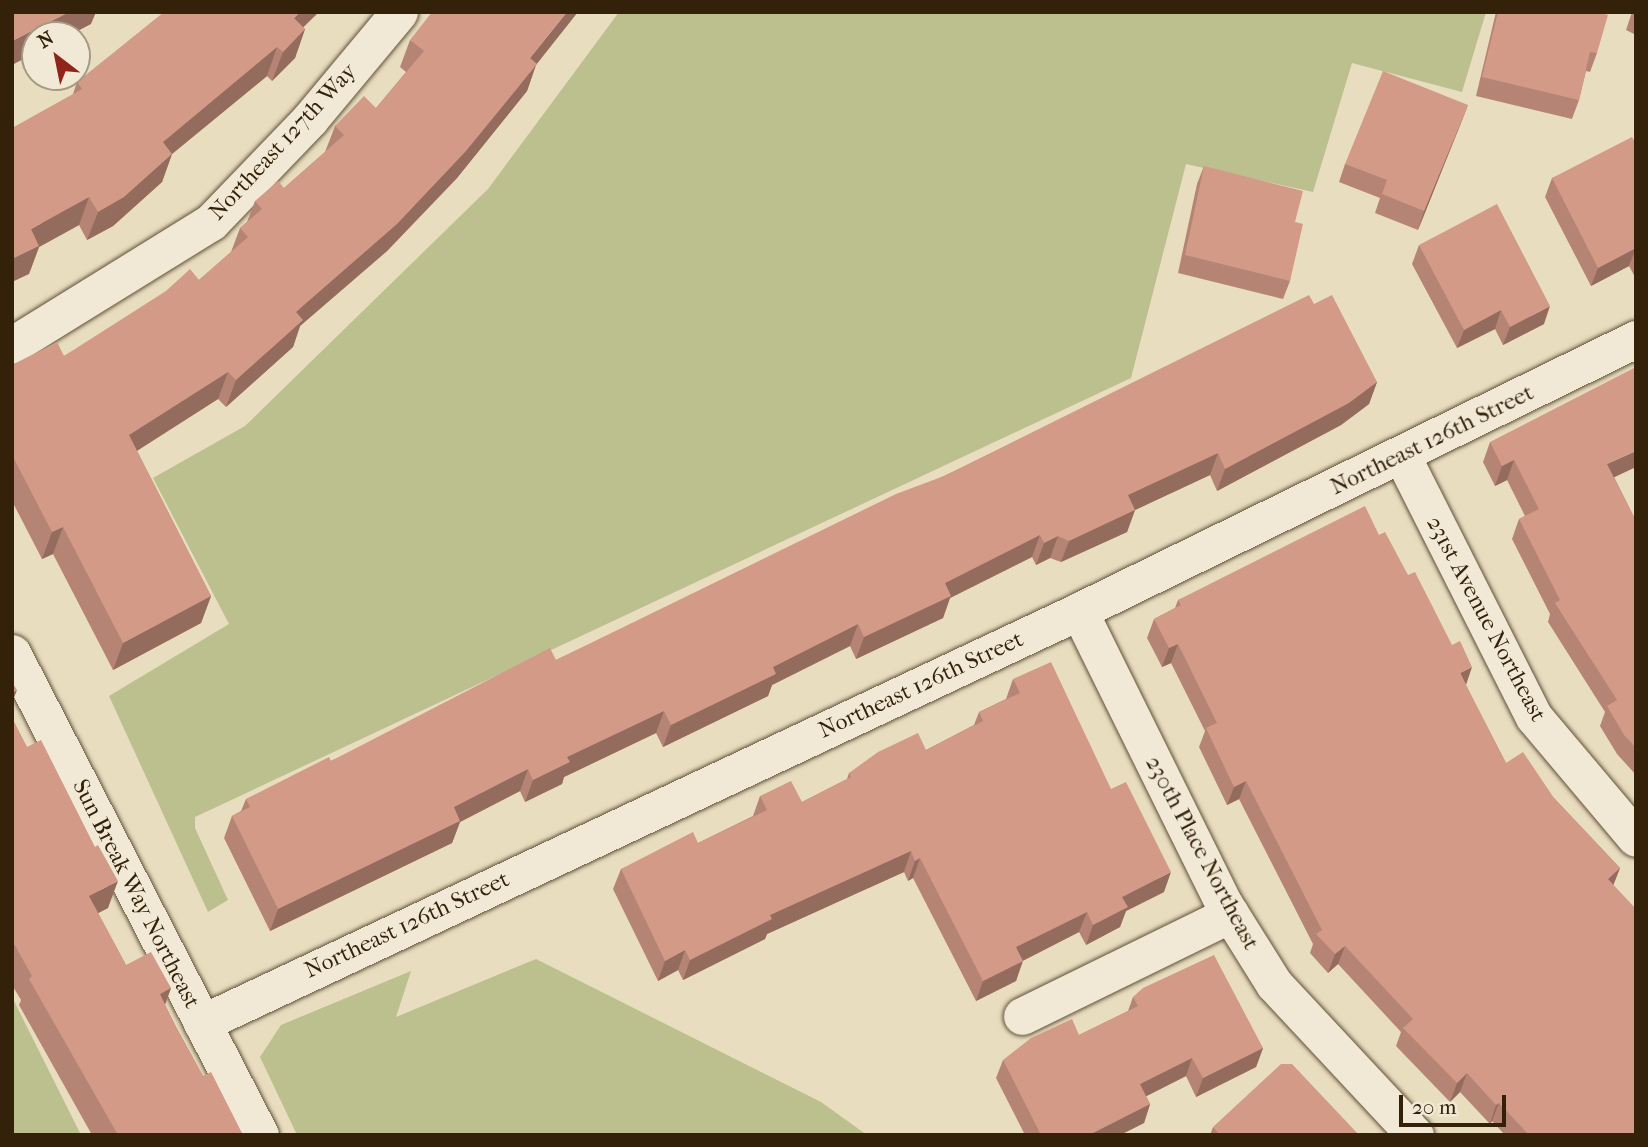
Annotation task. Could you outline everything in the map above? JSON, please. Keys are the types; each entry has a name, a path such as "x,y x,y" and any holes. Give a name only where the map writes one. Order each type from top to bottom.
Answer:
{"street":[{"name":"Northeast 127th Way","path":"12,345 211,222 310,119 399,12"},
{"name":"Northeast 126th Street","path":"202,1023 1080,611 1402,456 1636,339"},
{"name":"231st Avenue Northeast","path":"1402,456 1535,717 1636,838"},
{"name":"230th Place Northeast","path":"1080,611 1230,914 1274,984 1415,1135"},
{"name":"Sun Break Way Northeast","path":"12,653 260,1135"},
{"path":"1022,1016 1230,914"}],"green space":[{"path":"619,12 1486,12 1462,92 1352,63 1313,192 1186,164 1131,378 195,817 195,828 228,900 208,912 109,696 229,624 153,478 245,426 488,189"},
{"path":"536,959 821,1102 867,1135 297,1135 260,1057 281,1025 411,971 396,1017"},
{"path":"12,997 81,1135 12,1135"}],"building":[{"path":"12,12 69,12 51,21 21,21 21,36 12,41"},
{"path":"164,12 300,12 294,18 305,29 283,52 277,47 163,142 172,154 124,197 98,212 89,197 31,229 39,246 12,259 12,128 78,91 91,91 91,71"},
{"path":"432,12 567,12 530,58 537,64 466,151 397,224 296,312 303,320 236,380 228,372 129,435 211,596 123,643 63,527 52,532 12,455 12,365 57,342 64,356 166,291 190,269 199,280 248,237 240,228 262,209 255,201 278,181 284,188 344,135 335,126 364,96 376,108 424,51 410,40"},
{"path":"1498,12 1598,12 1608,15 1597,53 1590,52 1579,100 1482,77"},
{"path":"1383,71 1468,105 1424,211 1382,194 1387,180 1345,164"},
{"path":"1632,137 1636,144 1636,248 1598,268 1552,178"},
{"path":"1204,166 1303,191 1295,222 1303,224 1290,281 1185,255"},
{"path":"1497,204 1550,306 1510,327 1501,310 1464,330 1419,245"},
{"path":"1309,295 1314,304 1332,295 1377,382 1349,403 1225,469 1218,453 1128,495 1135,510 1069,541 1058,536 1044,543 1040,535 945,583 951,596 864,637 858,624 773,667 776,674 671,725 664,711 567,757 570,762 533,780 528,769 454,807 460,821 278,909 232,816 250,807 246,799 329,757 331,761 550,648 556,660 896,494 944,476"},
{"path":"1636,367 1636,451 1607,464 1636,521 1636,748 1624,735 1607,706 1617,700 1555,603 1560,600 1519,519 1539,509 1514,460 1502,466 1490,442"},
{"path":"1365,506 1379,535 1385,532 1408,575 1415,572 1452,645 1460,641 1472,667 1460,673 1506,763 1523,752 1554,798 1620,868 1608,879 1636,909 1636,1135 1529,1135 1499,1103 1496,1105 1467,1073 1457,1083 1403,1028 1413,1019 1345,946 1335,954 1316,934 1322,930 1246,781 1234,787 1206,728 1217,723 1178,644 1169,648 1154,619 1181,605 1178,600"},
{"path":"1051,662 1111,789 1126,782 1171,872 1122,897 1128,907 1093,925 1087,912 1016,947 1023,961 983,981 920,858 915,861 911,851 770,915 772,919 690,960 685,950 665,961 621,869 693,832 698,843 767,810 760,796 791,781 802,802 851,777 849,773 878,752 918,733 926,750 983,721 979,712 1020,693 1013,679"},
{"path":"12,718 27,747 41,740 95,847 98,845 118,881 89,896 126,965 151,952 171,988 160,994 175,1025 203,1076 211,1072 243,1135 118,1135 29,979 32,976 12,940"},
{"path":"1214,955 1263,1048 1203,1078 1192,1058 1140,1084 1150,1104 1089,1135 1041,1135 1003,1060 1031,1038 1072,1019 1079,1035 1138,1006 1133,997 1143,988"},
{"path":"1281,1064 1292,1064 1359,1135 1220,1135 1213,1127"}]}
